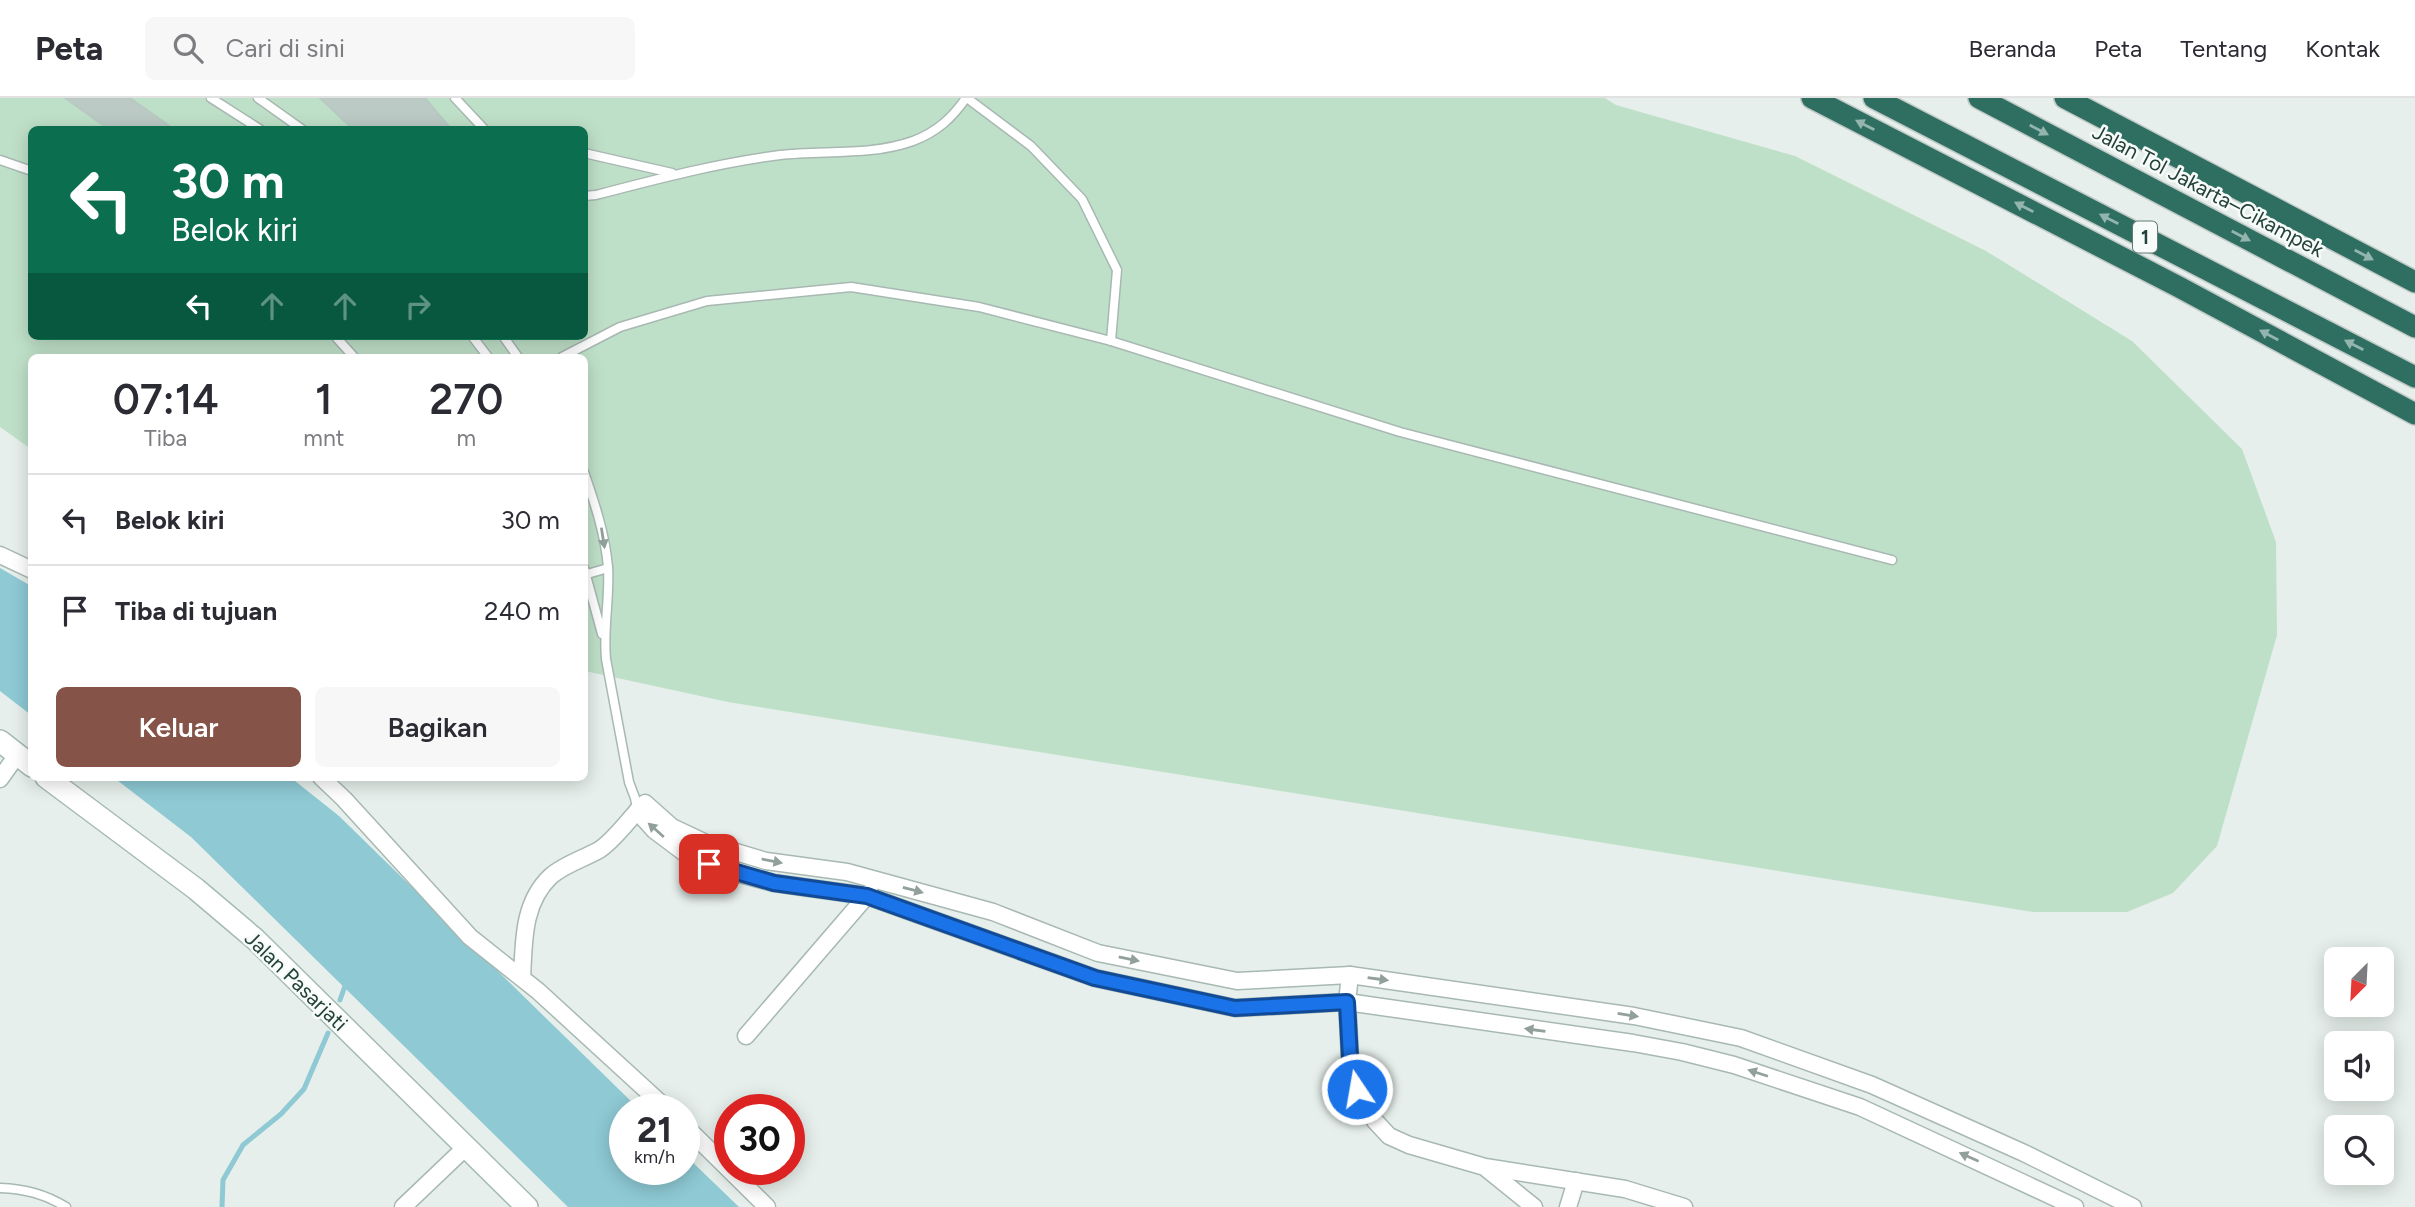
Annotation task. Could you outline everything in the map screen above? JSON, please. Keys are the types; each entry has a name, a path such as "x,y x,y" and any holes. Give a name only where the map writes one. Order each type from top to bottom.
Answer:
{"highway":[{"name":"1","path":"1812,98 2179,287 2415,414"},
{"name":"1","path":"1874,98 2415,377"},
{"name":"Jalan Tol Jakarta–Cikampek","path":"1979,98 2415,327"},
{"path":"2065,98 2415,282"}],"main road":[{"path":"0,741 24,760"},
{"name":"Jalan Pasarjati","path":"51,781 196,890 255,939 527,1207"}],"street":[{"path":"0,555 28,568"},
{"path":"0,779 24,760"},
{"path":"325,781 470,937 603,1048 651,1094"},
{"path":"522,978 526,920 540,891 551,876 577,859 601,849 639,804"},
{"path":"639,804 673,827 706,843 766,861 847,872 993,912 1098,953 1237,981 1350,975 1634,1016 1741,1038 1872,1085 2024,1153 2133,1207"},
{"path":"639,804 654,830 690,857 727,871 774,883 867,896 1095,978 1235,1008 1347,1002 1682,1052 1734,1065 1860,1107 2075,1207"},
{"path":"746,1036 879,881"},
{"path":"1350,975 1347,1002 1350,1058 1357,1089 1374,1121 1389,1136 1409,1146 1485,1167 1625,1189 1684,1207"},
{"path":"700,1141 767,1207"},
{"path":"402,1207 467,1146"},
{"path":"2011,1175 2024,1153"},
{"path":"1485,1167 1534,1207"},
{"path":"1569,1207 1576,1181"}],"lane":[{"path":"212,98 255,126"},
{"path":"258,98 297,126"},
{"path":"455,98 481,126"},
{"path":"588,196 675,174 781,155 890,148 936,131 953,117 966,98 1031,146 1082,199 1116,270 1111,341"},
{"path":"588,154 675,174"},
{"path":"0,160 28,170"},
{"path":"568,354 620,327 707,301 851,287 979,307 1111,341 1399,432 1892,560"},
{"path":"339,340 351,354"},
{"path":"475,340 486,354"},
{"path":"588,483 600,517 608,568 604,641"},
{"path":"588,571 608,568"},
{"path":"588,583 604,641 629,782 639,804"},
{"path":"0,1188 32,1191 66,1207"}],"green space":[{"path":"0,98 1605,98 1616,105 1795,156 1986,251 2132,341 2242,449 2276,542 2277,635 2217,846 2173,893 2127,912 2033,912 728,702 588,672 588,354 28,354 28,447 0,427"}],"water":[{"path":"0,568 28,584 28,713 0,691"},
{"path":"118,781 295,781 339,816 624,1094 609,1094 609,1185 700,1185 700,1169 739,1207 568,1207 191,837"}],"building":[{"path":"65,98 130,98 169,126 104,126"},
{"path":"320,98 425,98 449,126 350,126"}],"waterway":[{"path":"340,1000 346,983"},
{"path":"222,1207 223,1180 243,1145 281,1114 304,1089 328,1033"}],"route":[{"path":"709,864 774,883 867,896 1095,978 1235,1008 1347,1002 1350,1058 1357,1089"}]}
